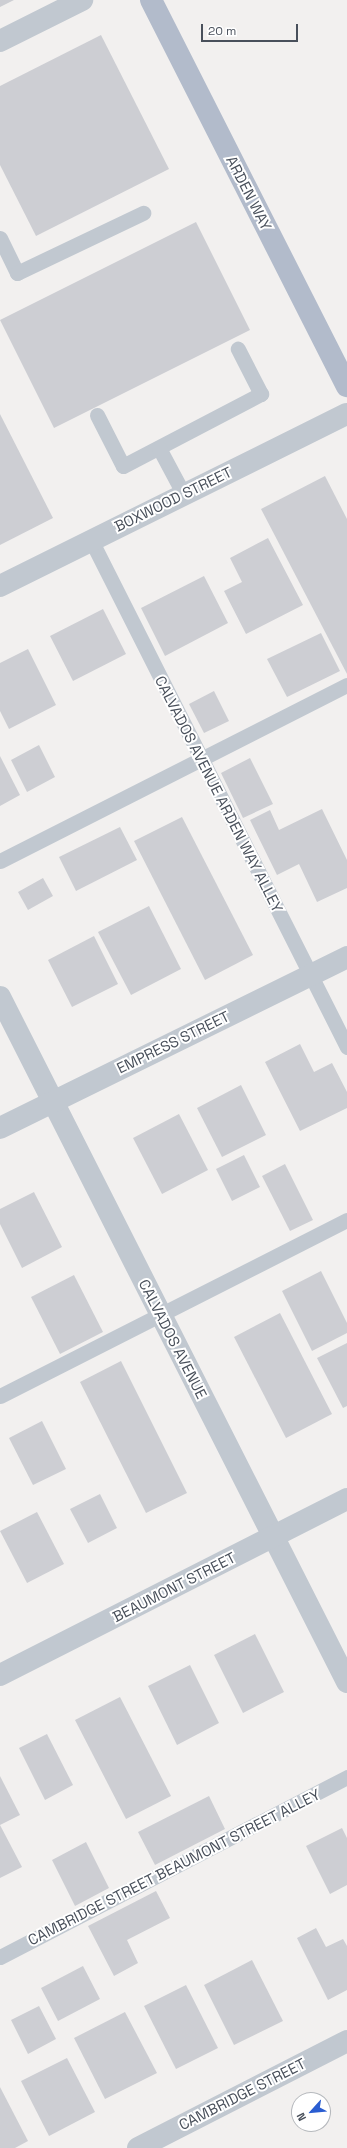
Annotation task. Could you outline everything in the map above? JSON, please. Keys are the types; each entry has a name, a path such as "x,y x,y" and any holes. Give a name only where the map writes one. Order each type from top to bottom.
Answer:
{"main road":[{"name":"ARDEN WAY","path":"151,0 347,386"}],"street":[{"path":"0,41 82,0"},
{"name":"BOXWOOD STREET","path":"0,586 183,493 347,414"},
{"name":"EMPRESS STREET","path":"0,1128 347,957"},
{"name":"CALVADOS AVENUE","path":"0,997 161,1314 272,1538 347,1682"},
{"name":"BEAUMONT STREET","path":"0,1675 347,1499"},
{"name":"CAMBRIDGE STREET","path":"138,2148 347,2041"}],"lane":[{"path":"0,238 17,273 143,213"},
{"path":"98,415 123,466 261,394 238,349"},
{"path":"159,448 183,493"},
{"name":"CALVADOS AVENUE ARDEN WAY ALLEY","path":"91,540 347,1047"},
{"path":"0,861 347,684"},
{"path":"0,1396 347,1220"},
{"name":"CAMBRIDGE STREET BEAUMONT STREET ALLEY","path":"0,1957 347,1777"}],"building":[{"path":"0,0 14,0 0,7"},
{"path":"101,35 169,169 36,236 0,165 0,86"},
{"path":"196,222 250,330 54,428 0,320"},
{"path":"0,414 53,518 0,545"},
{"path":"325,476 347,519 347,674 261,509"},
{"path":"268,538 303,605 246,634 224,591 242,582 230,558"},
{"path":"204,576 228,623 165,656 141,608"},
{"path":"103,609 126,654 73,681 50,636"},
{"path":"321,633 340,671 287,697 267,659"},
{"path":"28,649 56,705 9,729 0,711 0,663"},
{"path":"214,691 229,721 204,733 189,704"},
{"path":"39,745 55,777 27,792 11,760"},
{"path":"0,756 20,795 0,806"},
{"path":"250,758 273,804 243,818 221,773"},
{"path":"322,809 347,860 347,888 317,902 299,864 277,875 250,820 270,810 279,830"},
{"path":"182,817 253,955 205,980 134,841"},
{"path":"120,827 137,860 76,891 59,857"},
{"path":"43,878 53,896 28,910 18,892"},
{"path":"149,906 181,969 131,995 98,932"},
{"path":"94,936 118,984 72,1007 48,960"},
{"path":"300,1044 314,1072 332,1063 347,1092 347,1108 300,1131 265,1062"},
{"path":"241,1085 266,1135 222,1157 197,1108"},
{"path":"179,1114 208,1170 162,1194 133,1138"},
{"path":"244,1155 260,1187 232,1201 216,1169"},
{"path":"285,1164 313,1220 290,1231 262,1176"},
{"path":"34,1192 62,1247 22,1268 0,1224 0,1209"},
{"path":"321,1271 347,1323 347,1333 312,1351 282,1291"},
{"path":"74,1275 103,1332 60,1354 31,1297"},
{"path":"280,1313 332,1414 286,1438 234,1337"},
{"path":"347,1343 347,1406 343,1408 317,1358"},
{"path":"121,1361 187,1493 146,1513 80,1382"},
{"path":"42,1421 66,1469 33,1485 9,1438"},
{"path":"100,1494 117,1528 88,1543 70,1509"},
{"path":"37,1512 64,1564 27,1583 0,1531"},
{"path":"255,1634 284,1692 243,1713 214,1655"},
{"path":"190,1665 219,1723 177,1745 148,1686"},
{"path":"120,1697 171,1796 126,1819 75,1720"},
{"path":"47,1734 73,1785 45,1800 19,1748"},
{"path":"0,1776 20,1815 0,1825"},
{"path":"209,1796 225,1829 155,1865 138,1832"},
{"path":"0,1825 22,1867 0,1878"},
{"path":"342,1828 347,1838 347,1885 330,1894 306,1846"},
{"path":"86,1842 109,1888 75,1906 52,1860"},
{"path":"156,1891 170,1918 127,1940 138,1963 114,1976 88,1926"},
{"path":"316,1928 326,1947 343,1939 347,1946 347,1990 328,2000 297,1938"},
{"path":"252,1960 283,2021 234,2045 204,1985"},
{"path":"83,1966 100,1999 58,2021 41,1988"},
{"path":"186,1985 218,2048 176,2069 144,2006"},
{"path":"39,2006 56,2039 28,2054 11,2020"},
{"path":"125,2012 157,2073 105,2099 74,2038"},
{"path":"67,2058 95,2112 49,2136 21,2081"},
{"path":"0,2087 28,2141 15,2148 0,2148"}]}
